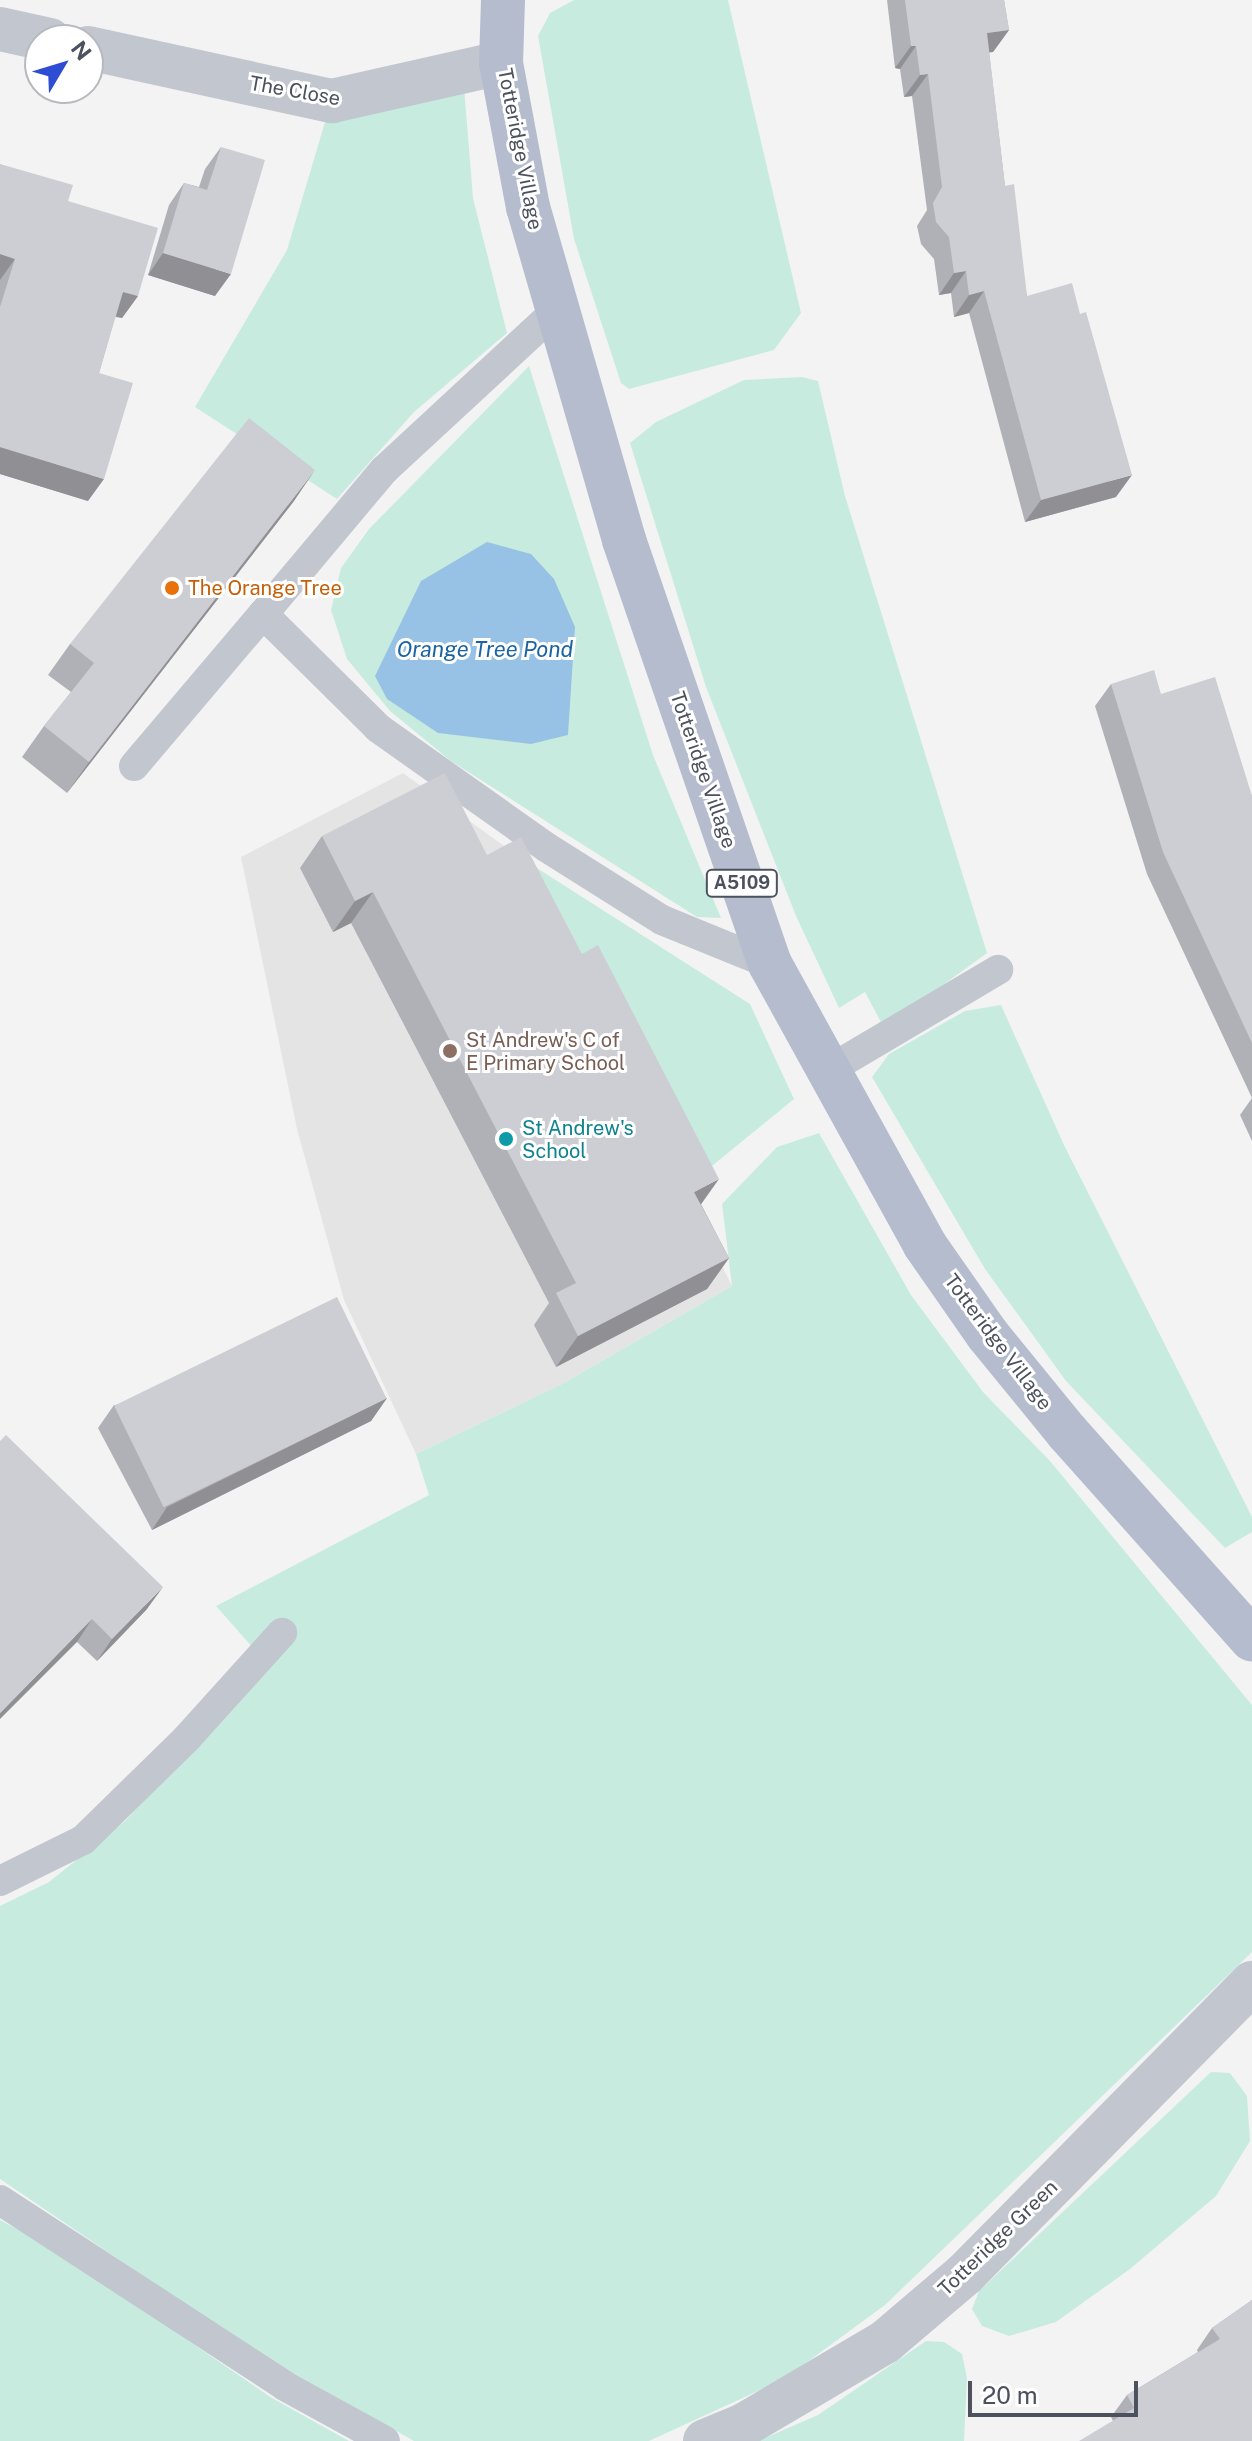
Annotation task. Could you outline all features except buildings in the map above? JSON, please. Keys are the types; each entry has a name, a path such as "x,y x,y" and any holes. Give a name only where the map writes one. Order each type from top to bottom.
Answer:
{"main road":[{"name":"Totteridge Village","path":"503,0 501,63 528,207 624,540 770,964 925,1245 987,1334 1067,1432 1252,1640"}],"street":[{"path":"0,29 24,34"},
{"name":"The Close","path":"104,51 332,101 501,63"},
{"name":"Totteridge Green","path":"705,2441 744,2425 885,2342 965,2274 1252,1983"}],"lane":[{"path":"134,766 384,470 558,309"},
{"path":"263,614 378,728 546,847 662,920 770,964"},
{"path":"827,1071 998,970"},
{"path":"0,1881 83,1840 187,1738 282,1633"},
{"path":"0,2200 285,2386 385,2441"}],"shaded area":[{"name":"St Andrew's C of E Primary School","path":"403,773 518,856 732,1286 562,1384 416,1454 344,1300 297,1129 241,857"}],"green space":[{"path":"574,0 728,0 801,313 774,350 629,389 621,383 574,239 538,36 550,13"},
{"path":"464,87 473,198 507,333 414,412 337,499 195,407 287,250 325,122"},
{"path":"529,366 653,755 721,918 697,917 451,761 390,711 347,659 331,610 341,568 369,529"},
{"path":"802,377 818,381 845,496 987,953 884,1028 865,992 839,1008 796,916 706,687 630,443 656,422 744,380"},
{"path":"518,856 750,1004 794,1099 685,1188"},
{"path":"1001,1005 1064,1145 1252,1517 1252,1532 1225,1548 1066,1381 985,1269 872,1077 889,1054 965,1011"},
{"path":"819,1133 911,1295 983,1392 1050,1461 1252,1705 1252,1952 885,2305 784,2379 649,2441 414,2441 254,2351 0,2179 0,1906 49,1882 124,1822 270,1667 216,1606 429,1495 416,1454 562,1384 732,1286 722,1204 777,1147"},
{"path":"1211,2072 1230,2073 1247,2096 1250,2141 1216,2196 1130,2269 1056,2322 1009,2336 982,2326 972,2309 979,2291"},
{"path":"0,2220 50,2246 272,2398 349,2441 0,2441"},
{"path":"926,2341 944,2342 962,2354 967,2378 964,2441 758,2441 818,2415"}],"water":[{"name":"Orange Tree Pond","path":"487,542 531,554 554,579 575,627 568,735 531,744 438,733 387,699 375,676 421,581"}],"place":[{"name":"The Orange Tree","path":"172,588"},
{"name":"St Andrew's C of E Primary School","path":"450,1051"},
{"name":"St Andrew's School","path":"506,1139"}]}
